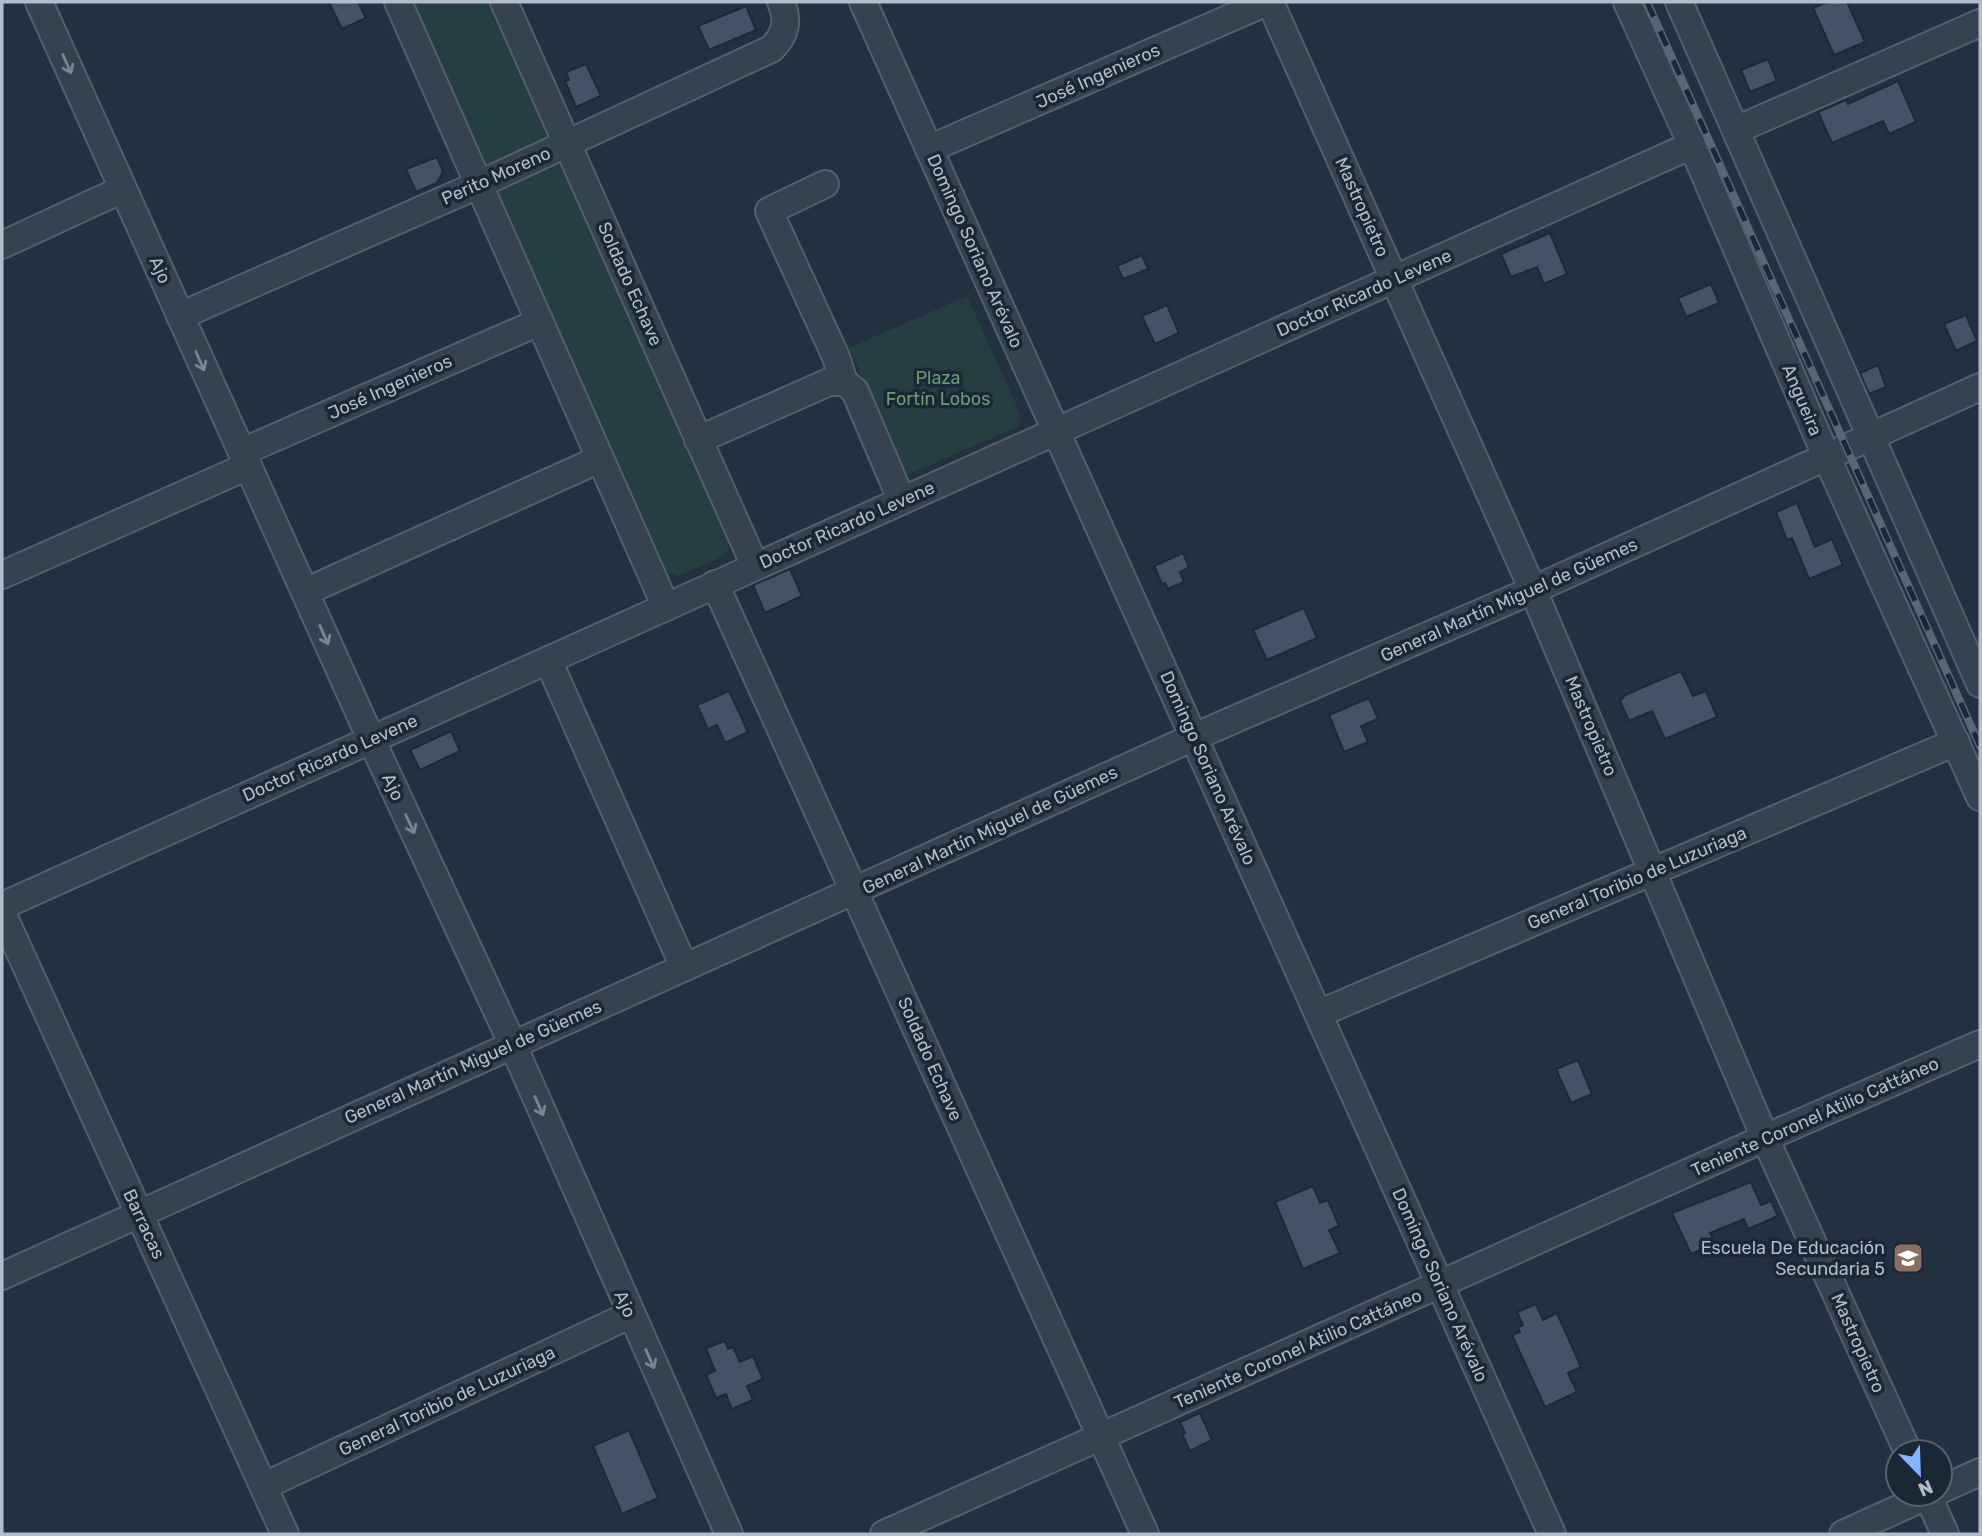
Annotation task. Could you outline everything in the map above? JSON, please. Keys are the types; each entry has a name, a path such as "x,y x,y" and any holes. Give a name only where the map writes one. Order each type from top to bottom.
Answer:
{"street":[{"name":"Ajo","path":"39,2 371,739 512,1044 729,1534"},
{"path":"398,2 666,607"},
{"name":"Soldado Echave","path":"504,2 755,566"},
{"name":"Domingo Soriano Arévalo","path":"863,2 1552,1534"},
{"name":"José Ingenieros","path":"929,149 1268,2"},
{"name":"Mastropietro","path":"1268,2 1533,590 1765,1138 1902,1438"},
{"name":"Angueira","path":"1627,2 1827,458 1980,797"},
{"path":"1679,2 1980,684"},
{"name":"Perito Moreno","path":"180,316 480,184 771,49 782,39 786,26 783,7"},
{"path":"1736,130 1980,23"},
{"name":"Doctor Ricardo Levene","path":"2,906 1692,145"},
{"path":"825,184 769,211 836,358 844,382 855,391 901,499"},
{"path":"2,244 123,189"},
{"name":"José Ingenieros","path":"2,575 539,322"},
{"path":"698,440 829,382 844,382"},
{"name":"General Martín Miguel de Güemes","path":"2,1276 1194,737 1533,590 1980,387"},
{"path":"305,592 600,459"},
{"name":"Soldado Echave","path":"715,584 1146,1534"},
{"path":"548,660 684,967"},
{"name":"General Toribio de Luzuriaga","path":"1318,1014 1956,742"},
{"name":"Barracas","path":"2,913 285,1534"},
{"name":"Teniente Coronel Atilio Cattáneo","path":"884,1534 1980,1044"},
{"name":"General Toribio de Luzuriaga","path":"264,1486 630,1315"},
{"path":"1954,1483 1980,1472"},
{"path":"1843,1534 1899,1508"},
{"path":"1936,1508 1945,1534"}],"green space":[{"path":"408,2 492,2 546,123 549,135 543,146 497,166 485,163 476,155"},
{"path":"553,165 564,166 727,532 730,545 724,556 679,576 666,572 658,564 500,205 498,194 503,187"},
{"name":"Plaza Fortín Lobos","path":"967,296 1021,420 1018,427 906,475 849,348"}],"building":[{"path":"329,2 358,2 366,18 342,29"},
{"path":"1827,2 1847,2 1865,42 1834,55 1813,8"},
{"path":"746,6 756,30 709,50 698,26"},
{"path":"1768,59 1777,81 1750,92 1741,70"},
{"path":"586,64 601,96 576,107 565,81 569,80 566,72"},
{"path":"1898,81 1916,122 1889,134 1883,121 1832,143 1818,112 1846,100 1848,104"},
{"path":"437,157 443,171 437,183 416,192 406,169"},
{"path":"1550,233 1567,274 1544,284 1537,267 1511,277 1501,254"},
{"path":"1142,255 1148,269 1123,279 1117,266"},
{"path":"1711,284 1719,303 1686,317 1678,298"},
{"path":"1167,305 1179,333 1155,344 1142,316"},
{"path":"1966,315 1977,341 1956,351 1944,324"},
{"path":"1878,365 1886,387 1869,394 1860,373"},
{"path":"1797,503 1815,547 1832,539 1843,565 1809,579 1792,538 1787,540 1776,512"},
{"path":"1183,553 1189,567 1180,572 1184,582 1168,589 1165,583 1162,584 1154,566"},
{"path":"790,569 802,596 765,613 753,585"},
{"path":"1304,608 1317,638 1267,660 1253,630"},
{"path":"1681,671 1693,696 1706,691 1717,717 1665,739 1652,711 1629,721 1620,701 1625,695"},
{"path":"729,691 748,732 725,743 717,725 708,729 697,705"},
{"path":"1369,698 1378,719 1361,726 1368,742 1344,752 1329,715"},
{"path":"451,731 460,751 420,770 410,750"},
{"path":"1578,1060 1592,1094 1571,1103 1556,1069"},
{"path":"1751,1182 1761,1205 1771,1201 1778,1216 1748,1229 1744,1219 1710,1233 1715,1243 1691,1254 1672,1213"},
{"path":"1313,1186 1320,1203 1328,1200 1339,1226 1329,1230 1340,1253 1303,1269 1275,1202"},
{"path":"1536,1304 1543,1320 1557,1313 1581,1367 1568,1373 1577,1392 1545,1407 1512,1335 1520,1332 1518,1327 1523,1325 1517,1312"},
{"path":"725,1341 728,1349 733,1347 740,1362 753,1356 763,1379 747,1386 753,1400 732,1409 726,1394 716,1398 706,1375 715,1371 706,1348"},
{"path":"1200,1413 1212,1440 1190,1451 1180,1422"},
{"path":"629,1430 658,1498 622,1514 593,1446"}],"railway":[{"path":"1647,2 1980,746"}],"place":[{"name":"Escuela De Educación Secundaria 5","path":"1908,1258"}]}
